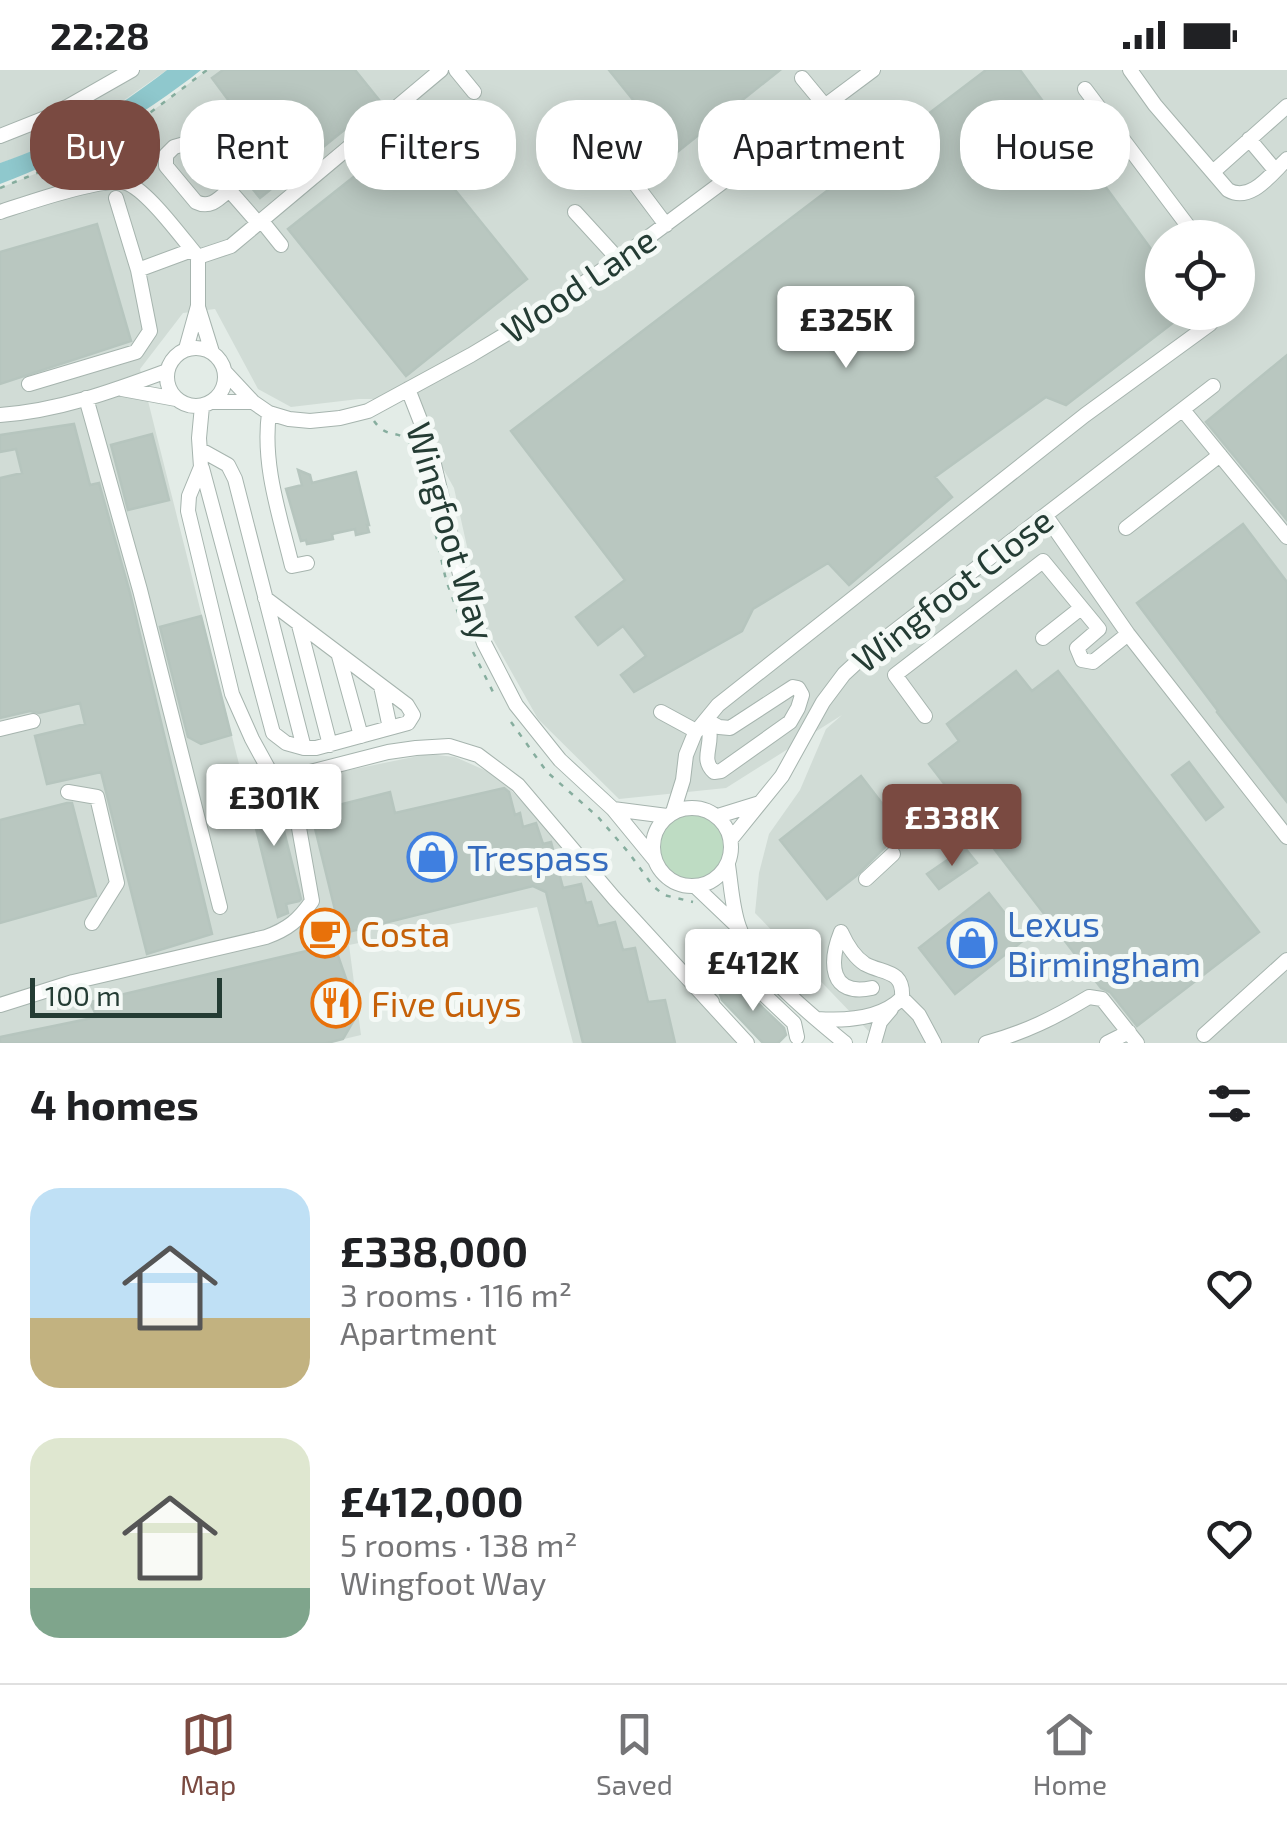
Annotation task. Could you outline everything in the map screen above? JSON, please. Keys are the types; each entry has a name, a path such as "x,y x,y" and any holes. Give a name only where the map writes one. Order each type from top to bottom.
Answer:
{"street":[{"path":"0,136 54,115 132,70"},
{"path":"138,270 231,246 441,70"},
{"path":"456,70 474,92"},
{"name":"Wood Lane","path":"835,100 873,70"},
{"path":"1130,70 1212,172 1237,195 1245,194 1281,165 1249,140"},
{"path":"802,78 820,100"},
{"path":"1085,89 1183,220"},
{"path":"1212,172 1287,106"},
{"path":"230,190 203,206 166,166 166,155 174,147 188,144 282,245"},
{"path":"0,212 114,181 128,184 156,207 195,254 198,306 212,352 225,372 223,389 194,403"},
{"path":"640,190 666,225"},
{"name":"Wood Lane","path":"225,372 254,402 289,420 310,422 368,411 540,313 713,190"},
{"path":"29,384 136,352 150,331 138,270 116,198"},
{"path":"575,212 618,259"},
{"path":"186,349 198,306"},
{"path":"613,809 670,814 694,808 718,816 726,826 732,852 720,876 696,887 682,886 660,871 652,848 659,825 670,814 683,780 686,755 718,705 1085,415 1202,330"},
{"path":"212,352 195,347 178,354 167,370 166,381 194,403 202,467 273,733 286,744 316,748 408,723 413,715 407,705 265,598"},
{"path":"0,415 52,408 167,370"},
{"name":"Wingfoot Close","path":"731,839 782,776 822,702 844,674 882,640 1213,386"},
{"path":"119,389 194,403 254,402"},
{"name":"Wingfoot Way","path":"408,389 429,443 462,583 484,643 516,705 560,760 613,809 654,859"},
{"path":"86,398 140,590 220,907"},
{"path":"1183,410 1287,537"},
{"path":"269,413 266,457 292,566 306,563"},
{"path":"200,444 228,465 236,479 304,748"},
{"path":"1126,528 1220,455"},
{"path":"0,1005 73,982 266,937 285,930 312,901 296,811 275,781 232,694 188,512 189,496 202,467"},
{"path":"1046,516 1128,634 1287,837"},
{"path":"925,716 895,675 1043,561 1098,630 1077,648 1084,662 1093,662 1128,634"},
{"path":"1042,638 1081,608"},
{"path":"299,624 330,745"},
{"path":"340,656 361,736"},
{"path":"381,686 390,728"},
{"path":"660,712 707,727 730,728 788,690 798,688 801,692 790,722 718,772 706,763 712,738 707,727"},
{"path":"0,729 34,721"},
{"path":"275,781 388,752 449,746 478,755 518,785 614,898 747,1043"},
{"path":"683,780 694,808"},
{"path":"68,792 97,797 117,883 92,923"},
{"path":"718,816 760,803"},
{"path":"866,879 893,854"},
{"path":"728,864 738,927"},
{"path":"696,887 738,927 761,964 804,1010 845,1043"},
{"path":"872,988 850,989 834,972 832,953 841,932 865,964 892,974 903,988 899,1002 880,1022 874,1043"},
{"path":"1204,1035 1287,960"},
{"path":"756,1043 706,996 731,968 738,970 794,1023 798,1041"},
{"path":"986,1043 1022,1034 1089,996 1112,1010 1133,1038 1107,1043"},
{"path":"817,1020 862,1017 899,1002"},
{"path":"899,1002 919,1015 934,1043"},
{"path":"1037,1026 1043,1043"}],"path":[{"path":"0,188 57,164 143,118 206,70"},
{"path":"368,411 379,428 408,439 421,467"},
{"path":"428,500 457,615 500,704"},
{"path":"510,720 547,772 598,817 653,886 664,895 697,904"}],"shaded area":[{"path":"0,70 167,70 124,100 30,100 30,152 0,163"},
{"path":"207,70 1287,70 1287,1043 880,1043 755,913 759,873 769,834 800,790 826,729 842,715 726,788 619,799 538,719 484,623 454,488 404,399 359,399 291,407 258,389 215,309 183,313 140,369 252,816 247,791 428,754 455,757 498,776 744,1043 573,1043 537,907 349,945 361,1035 327,1043 0,1043 0,188 30,176 30,190 160,190 160,105"}],"green space":[{"path":"693,813 717,823 727,847 717,871 693,881 669,871 659,847 669,823"}],"water":[{"path":"167,70 201,70 160,100 125,100"},
{"path":"30,152 30,172 0,184 0,163"}],"building":[{"path":"223,70 355,70 379,100 344,100 344,130 324,146 324,100 228,100 212,78"},
{"path":"609,70 780,70 742,100 698,100 698,135 678,151 678,100 633,100"},
{"path":"986,70 1020,70 1042,100 960,100 960,190 1108,190 1145,241 1145,330 1164,330 1066,405 1046,397 935,477 952,497 849,585 828,563 753,609 742,631 634,692 621,675 646,656 623,626 598,645 576,617 625,580 511,431 828,190 940,190 940,105"},
{"path":"344,185 344,190 455,190 527,279 406,376 288,229"},
{"path":"253,190 270,190 260,198"},
{"path":"97,224 131,341 0,384 0,252"},
{"path":"1287,355 1287,520 1206,422"},
{"path":"74,424 90,485 99,483 130,593 212,934 147,954 101,772 47,784 35,736 85,724 80,703 0,718 0,478 22,473 16,449 0,452 0,435"},
{"path":"152,434 169,500 128,510 111,445"},
{"path":"298,470 310,475 312,483 356,472 369,532 356,535 355,529 332,534 333,539 307,544 306,540 301,541 286,489 302,485"},
{"path":"1243,524 1287,582 1287,802 1137,603"},
{"path":"201,616 231,735 201,744 188,737 160,627"},
{"path":"1016,671 1032,691 1058,671 1259,932 1137,1026 1110,992 1101,988 929,764 959,741 947,724"},
{"path":"1189,762 1223,807 1206,820 1172,775"},
{"path":"861,776 907,836 886,846 827,899 780,840"},
{"path":"266,787 277,803 301,899 286,904 288,913 278,917 247,792"},
{"path":"504,788 509,792 515,815 520,813 523,827 536,823 543,844 551,842 563,888 581,884 598,926 615,922 623,950 635,948 648,1002 665,1000 675,1043 583,1043 546,892 533,886 340,934 336,950 358,1013 343,1039 327,1043 0,1043 0,1037 97,1017 90,1002 315,949 311,933 319,919 336,914 311,812 390,792 395,813"},
{"path":"72,803 96,896 0,923 0,820"},
{"path":"965,848 977,863 939,889 927,874"},
{"name":"Lexus Birmingham","path":"989,893 1025,939 955,994 919,948"},
{"path":"734,980 784,1028 786,1035 778,1043 763,1043 722,1000 720,994"}],"place":[{"name":"Trespass","path":"432,857"},
{"name":"Costa","path":"325,933"},
{"name":"Lexus Birmingham","path":"972,943"},
{"name":"Five Guys","path":"336,1003"}]}
